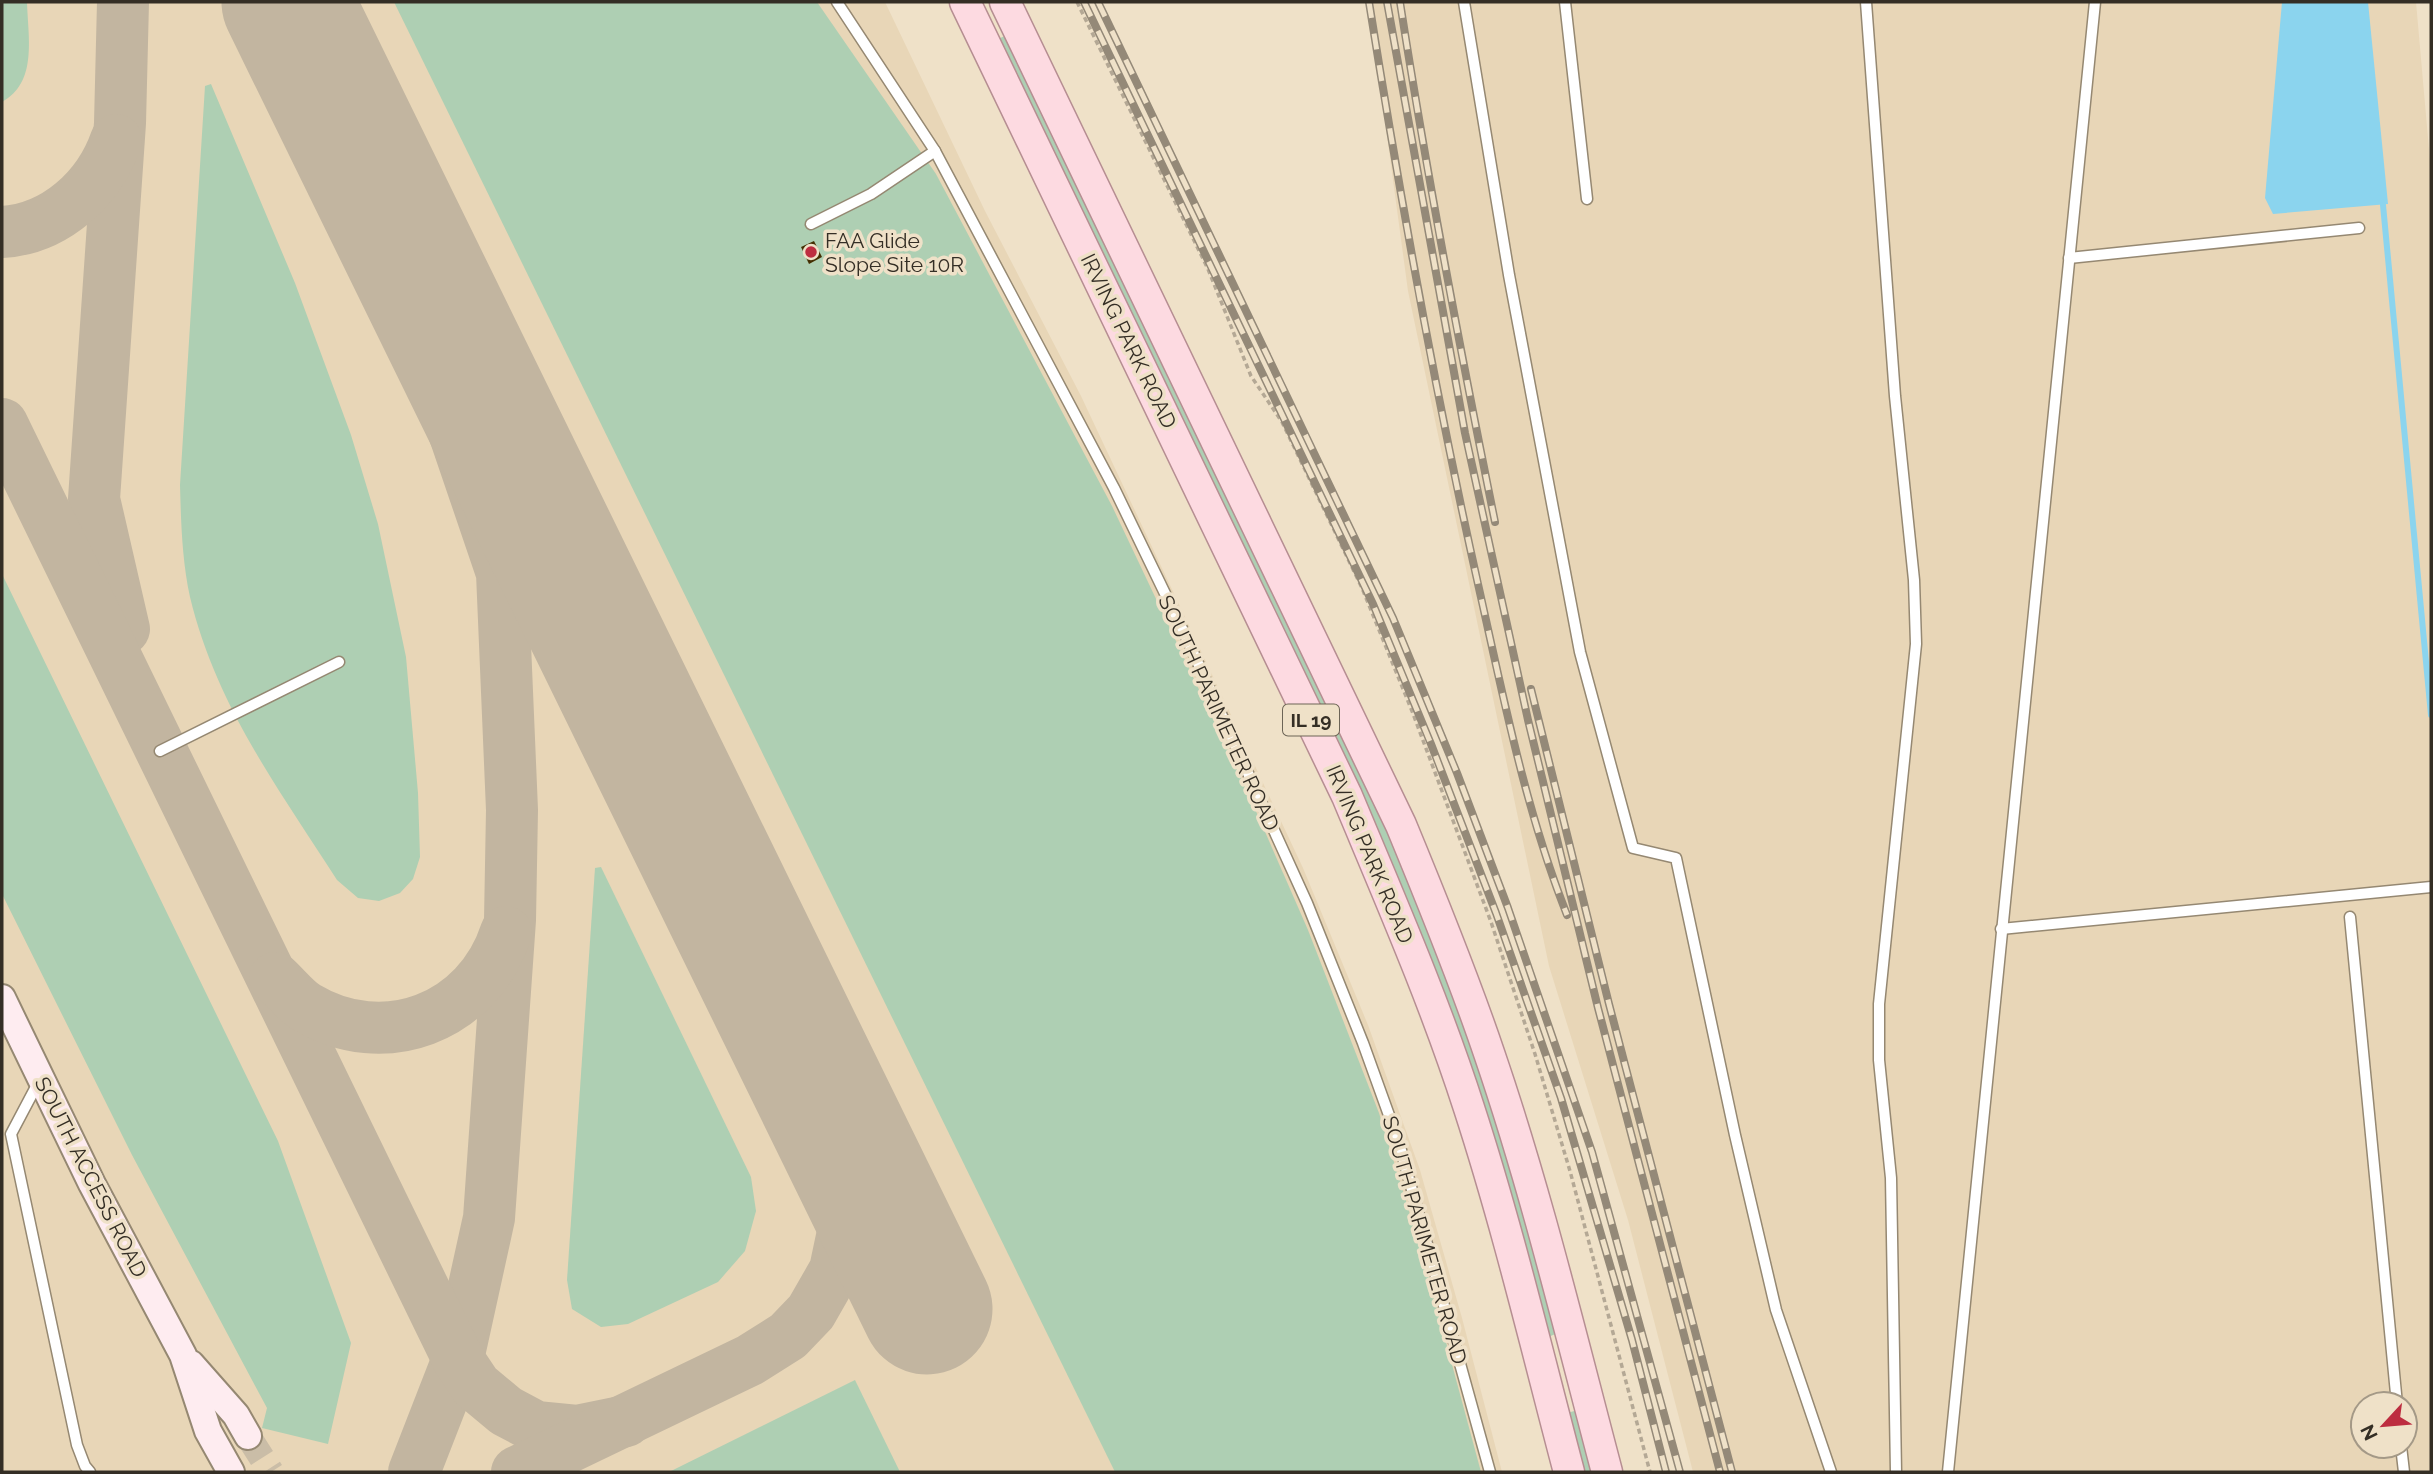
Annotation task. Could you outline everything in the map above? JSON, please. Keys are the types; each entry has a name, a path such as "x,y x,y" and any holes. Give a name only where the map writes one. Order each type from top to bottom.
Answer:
{"main road":[{"name":"IRVING PARK ROAD","path":"979,5 1401,825 1489,1051 1518,1143 1562,1373 1569,1472"},
{"name":"IRVING PARK ROAD","path":"1562,1373 1607,1472"}],"street":[{"name":"SOUTH ACCESS ROAD","path":"2,998 92,1184 183,1355 208,1431 231,1472"},
{"name":"SOUTH ACCESS ROAD","path":"183,1355 236,1415 248,1436"}],"lane":[{"name":"SOUTH PARIMETER ROAD","path":"837,2 935,151 1114,488 1187,639 1307,903 1363,1043 1399,1143 1438,1276 1490,1472"},
{"path":"1464,2 1509,275 1580,652 1633,848 1676,858 1735,1135 1776,1310 1830,1472"},
{"path":"1565,2 1587,200"},
{"path":"1866,2 1895,396 1914,580 1916,644 1879,1004 1880,1060 1891,1178 1896,1472"},
{"path":"1948,1472 2095,2"},
{"path":"811,223 871,194 935,151"},
{"path":"2069,257 2359,228"},
{"path":"160,751 339,662"},
{"path":"2001,929 2431,887"},
{"path":"2350,917 2396,1390"},
{"path":"41,1079 11,1134 77,1445 90,1472"}],"path":[{"path":"1077,2 1208,269 1251,376 1282,422 1356,576 1412,710 1491,922 1535,1054 1570,1171 1650,1472"}],"shaded area":[{"path":"2,2 885,2 985,211 1081,396 1303,868 1368,1025 1420,1170 1502,1472 2,1472"},
{"path":"1369,2 2416,2 2431,172 2431,1472 1693,1472 1628,1220 1549,966 1408,291"}],"green space":[{"path":"2,2 27,2 29,44 26,71 21,83 2,102"},
{"path":"394,2 817,2 936,174 1112,506 1248,793 1308,930 1379,1113 1423,1257 1481,1472 1115,1472"},
{"path":"1007,35 1345,733 1410,879 1493,1104 1558,1333 1548,1337 1511,1199 998,39"},
{"path":"211,84 295,283 351,435 378,524 406,657 418,793 420,857 413,879 400,893 379,901 358,898 337,880 271,779 232,710 216,674 201,636 187,583 180,485 205,86"},
{"path":"2,574 278,1141 351,1343 328,1444 262,1428 267,1408 132,1155 2,894"},
{"path":"601,867 751,1177 756,1211 745,1251 718,1282 628,1324 601,1327 572,1309 567,1280 595,868"},
{"path":"855,1380 900,1472 669,1472"},
{"path":"1578,1410 1594,1472 1583,1472 1567,1413"}],"water":[{"path":"2282,2 2368,2 2388,204 2273,214 2265,198"}],"building":[{"name":"FAA Glide Slope Site 10R","path":"814,241 822,257 809,264 801,247"}],"waterway":[{"path":"2383,205 2431,715"}],"taxiway":[{"path":"123,2 120,123 94,499 124,629"},
{"path":"300,30 393,253 502,573 512,810 510,920 489,1218 458,1359 414,1472"},
{"path":"2,232 40,223 72,203 98,175 116,140"},
{"path":"2,424 458,1359 476,1386 506,1411 536,1427 577,1431 626,1421"},
{"path":"275,978 306,1007 336,1021 366,1027 396,1027 425,1019 451,1006 474,987 493,962 506,932"},
{"path":"517,1472 750,1360 788,1336 811,1312 835,1270 846,1218 848,1185 841,1134"}],"runway":[{"path":"287,2 927,1309"}],"tunnel":[{"path":"248,1436 271,1472"}],"railway":[{"path":"1084,2 1373,604 1431,744 1496,913 1561,1098 1632,1340 1666,1472"},
{"path":"1098,2 1393,618 1457,773 1508,908 1592,1152 1680,1472"},
{"path":"1369,2 1419,294 1462,512 1516,751 1539,834 1567,915"},
{"path":"1387,2 1465,433 1528,720 1598,1008 1720,1472"},
{"path":"1400,2 1444,262 1495,522"},
{"path":"1531,689 1609,1004 1732,1472"}],"place":[{"name":"FAA Glide Slope Site 10R","path":"811,252"}]}
